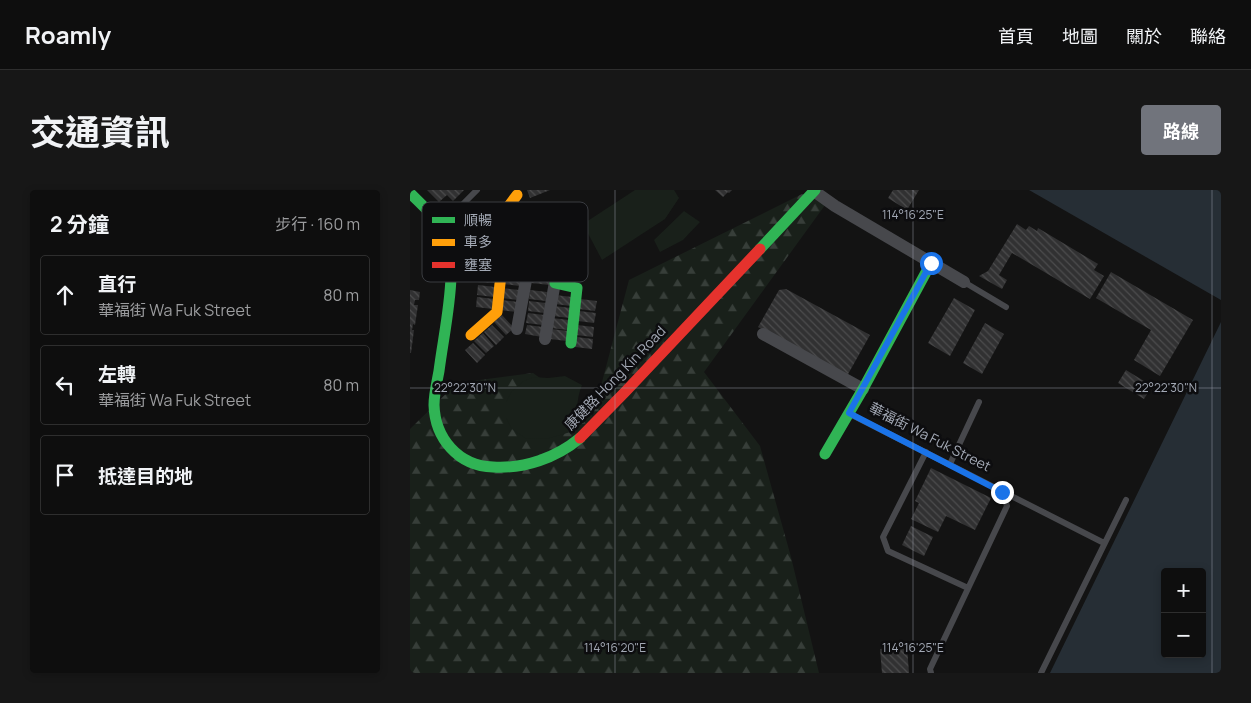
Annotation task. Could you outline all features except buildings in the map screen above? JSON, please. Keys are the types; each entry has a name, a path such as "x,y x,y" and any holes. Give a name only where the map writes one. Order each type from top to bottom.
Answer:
{"street":[{"name":"康健路 Hong Kin Road","path":"450,282 434,403 444,439 452,450 464,459 477,464 490,468 522,466 549,457 572,445 584,435 814,191"},
{"path":"814,191 835,206 964,282"},
{"name":"康健路 Hong Kin Road","path":"410,193 422,205"},
{"name":"華福街 Wa Fuk Street","path":"825,454 931,263"},
{"path":"471,335 497,312 500,282"},
{"path":"517,329 526,282"},
{"path":"545,339 555,283 577,288 571,343"},
{"path":"763,334 863,388"}],"lane":[{"path":"464,202 477,190"},
{"path":"964,282 1006,307"},
{"path":"950,464 979,402"},
{"name":"華福街 Wa Fuk Street","path":"849,413 1104,543"},
{"path":"926,452 883,537 888,552 968,588"},
{"path":"931,673 930,669 1007,506 1002,492"},
{"path":"1041,673 1126,500"}],"green space":[{"path":"635,190 674,190 679,198 665,219 602,260 588,233 588,221"},
{"path":"802,194 828,201 704,372 760,446 791,557 819,673 410,673 410,429 457,383 533,373 593,416 629,280"},
{"path":"684,211 700,222 683,240 660,252 654,240"},
{"path":"565,376 582,385 577,407 581,429 546,439 525,438 512,429 506,418 506,402 512,391 524,381 534,377"}],"shaded area":[{"path":"1029,190 1221,190 1221,300"},
{"path":"1221,322 1221,673 1050,673"}],"traffic: fast":[{"path":"760,249 815,190"},
{"path":"410,193 422,205"},
{"path":"825,454 863,389 931,263"},
{"path":"451,282 434,405 435,417 439,428 451,448 469,462 493,467 505,467 539,461 561,451 580,438"},
{"path":"555,283 577,288 571,343"}],"traffic: slow":[{"path":"512,202 517,195"},
{"path":"471,335 497,312 500,282"}],"traffic: jam":[{"path":"580,438 760,249"}],"route":[{"path":"931,263 849,413 1002,492"}]}
